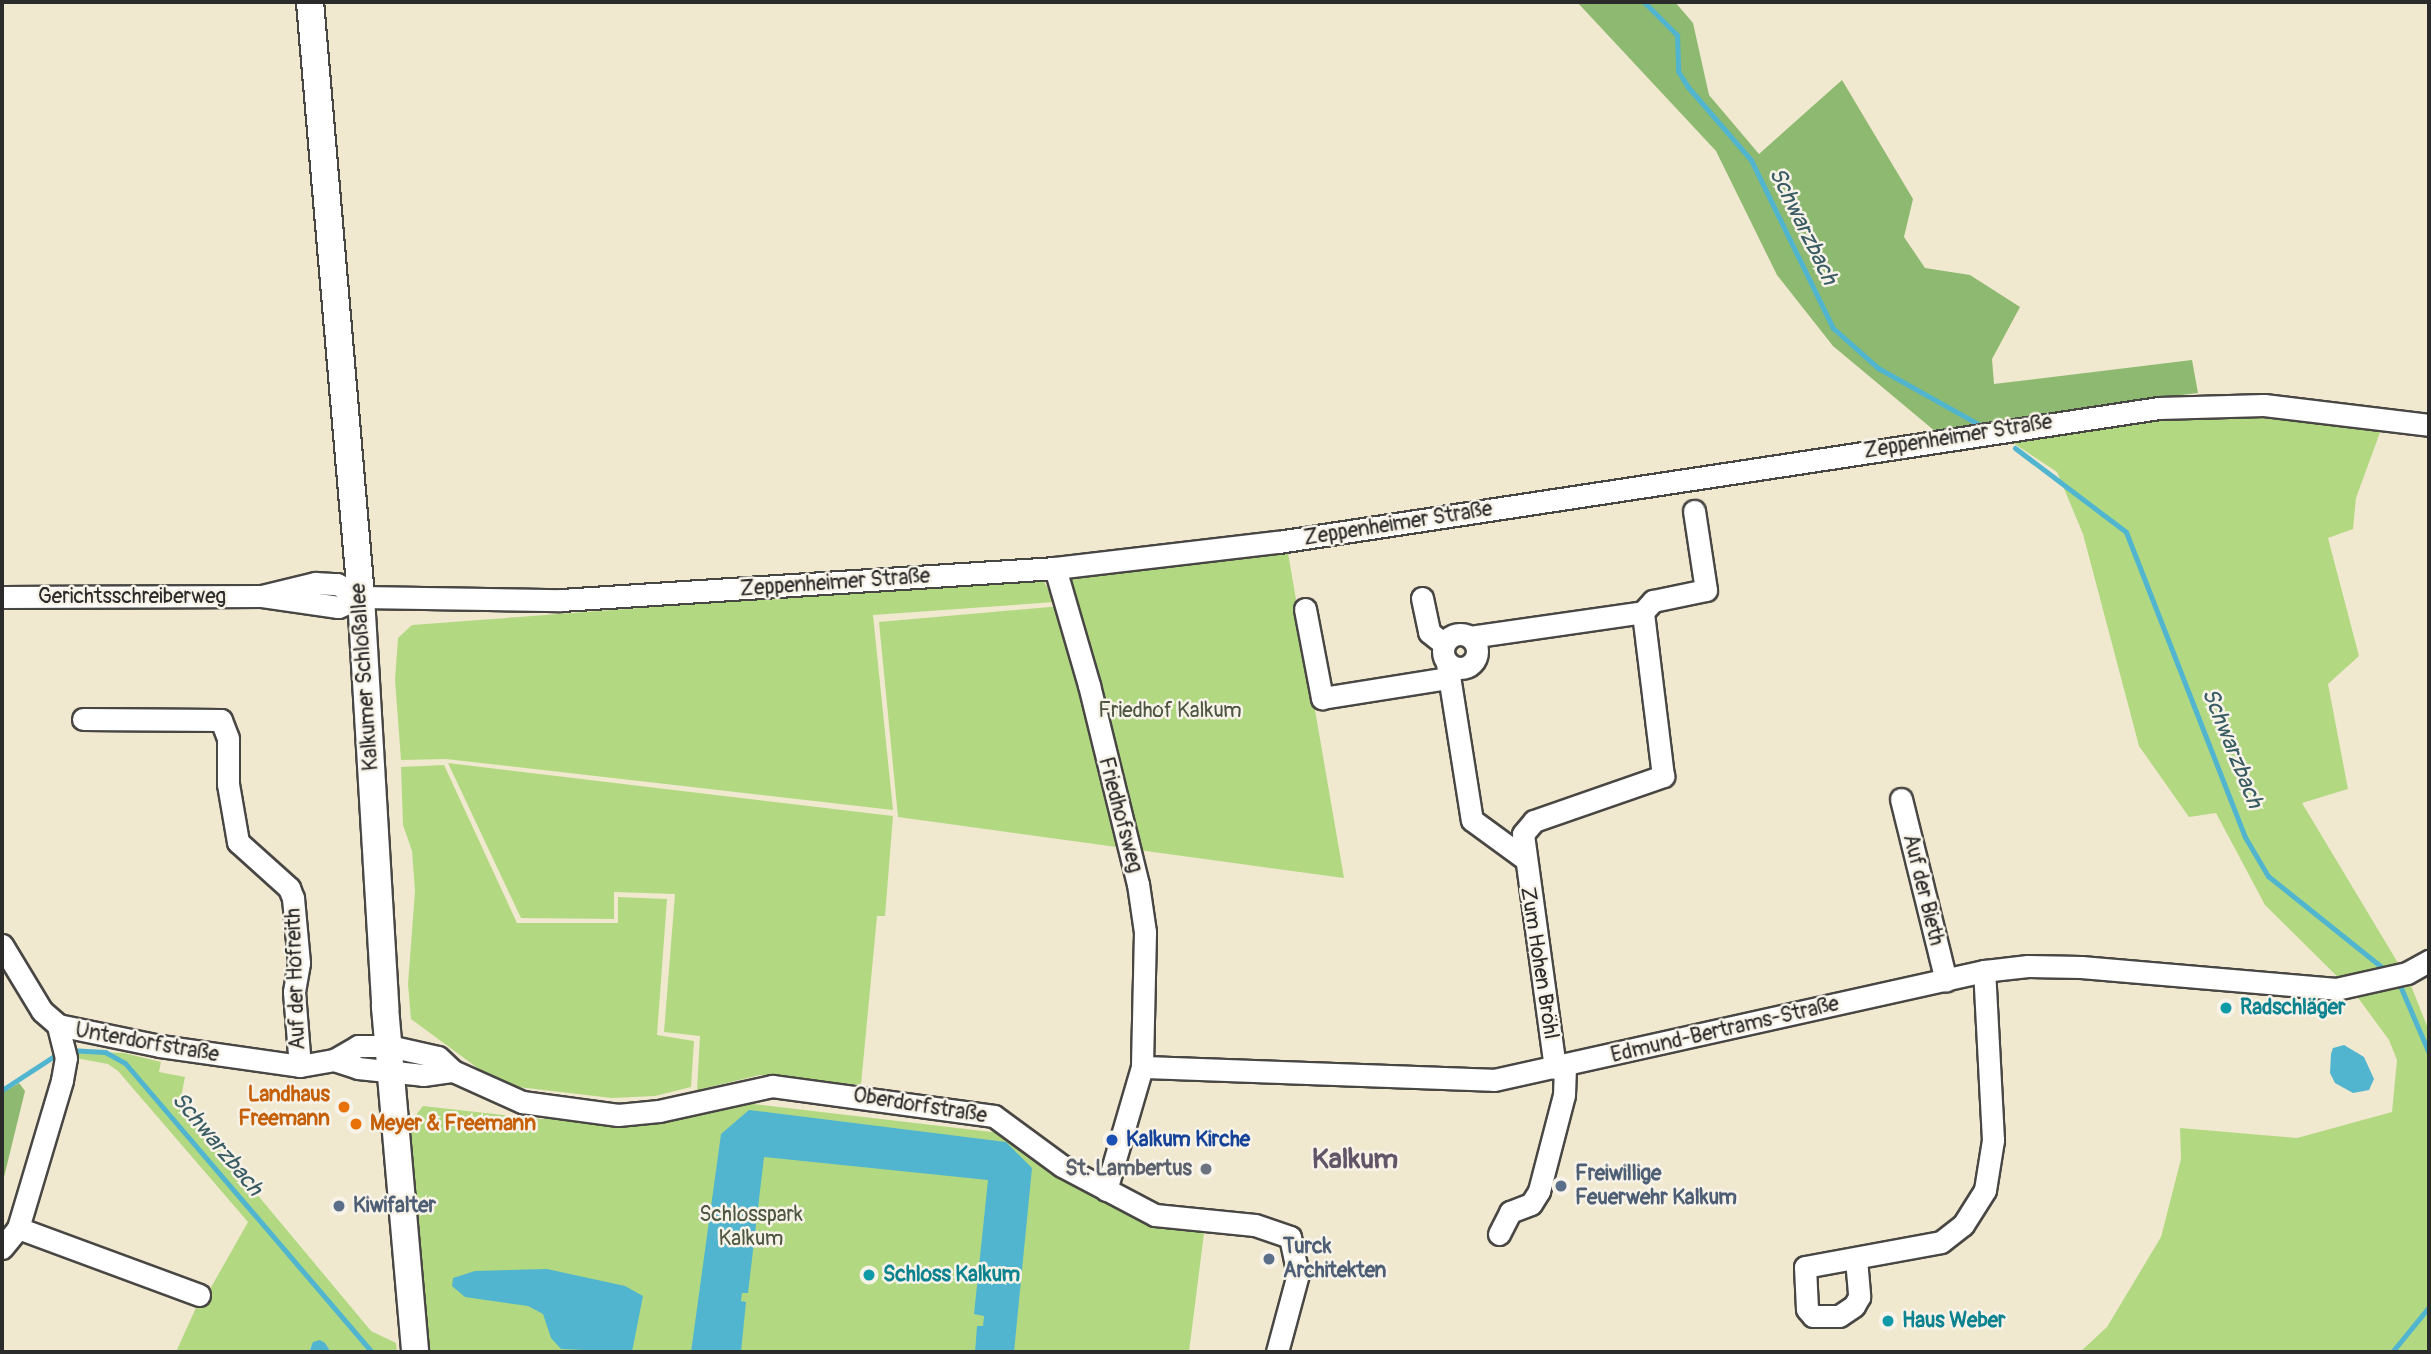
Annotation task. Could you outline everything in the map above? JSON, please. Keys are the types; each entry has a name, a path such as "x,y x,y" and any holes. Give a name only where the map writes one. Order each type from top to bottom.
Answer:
{"main road":[{"name":"Kalkumer Schloßallee","path":"310,2 361,597 390,1058 415,1352"}],"street":[{"name":"Zeppenheimer Straße","path":"361,597 561,600 1055,569 1292,540 2015,428 2222,404 2330,410 2429,425"},
{"path":"1446,661 1456,634 1470,637 1643,612 1653,601 1706,590 1694,511"},
{"name":"Friedhofsweg","path":"1055,569 1138,884 1145,932 1142,1067"},
{"name":"Gerichtsschreiberweg","path":"2,597 262,596 326,583 337,584 361,597"},
{"name":"Zum Hohen Bröhl","path":"1422,598 1429,632 1446,661 1472,820 1524,858"},
{"path":"1306,609 1322,698 1446,661 1457,668 1471,664 1477,653 1470,637"},
{"name":"Zum Hohen Bröhl","path":"1499,1234 1510,1212 1531,1204 1539,1191 1564,1095 1524,858 1523,834 1534,821 1663,776 1643,612"},
{"name":"Auf der Hofreith","path":"83,719 221,720 228,738 228,784 238,842 289,888 293,898 299,963 294,992 300,1066"},
{"name":"Auf der Bieth","path":"1901,799 1946,981"},
{"name":"Unterdorfstraße","path":"2,945 41,1011 58,1025 160,1046 300,1066 334,1060 358,1046 390,1058"},
{"name":"Edmund-Bertrams-Straße","path":"1142,1067 1494,1080 1984,971 2028,965 2081,967 2336,989 2407,973 2429,961"},
{"path":"1856,1259 1941,1242 1963,1225 1985,1190 1993,1140 1984,971"},
{"path":"2,1248 18,1228 41,1161 64,1053 58,1025"},
{"name":"Oberdorfstraße","path":"390,1058 438,1057 453,1071 522,1102 618,1115 659,1111 772,1086 972,1111 1011,1126 1062,1166 1155,1215 1255,1225 1290,1237 1298,1274 1277,1352"},
{"path":"1106,1190 1142,1067"},
{"path":"18,1228 199,1296"}],"green space":[{"path":"1577,2 1675,2 1693,23 1709,95 1759,154 1842,80 1913,199 1904,237 1925,268 1970,275 2020,307 1992,359 1994,384 2192,360 2198,393 2099,405 1942,437 1833,346 1777,275 1716,151"},
{"path":"2293,411 2382,427 2356,498 2353,529 2328,538 2359,656 2328,684 2348,789 2302,803 2410,983 2429,1031 2429,1352 2080,1352 2107,1327 2161,1237 2181,1159 2180,1128 2297,1138 2392,1112 2397,1060 2389,1040 2356,995 2265,905 2216,813 2189,817 2139,746 2083,534 2057,472 2004,437 2100,422"},
{"name":"Friedhof Kalkum","path":"1288,553 1344,878 898,817 879,622 1073,605 1067,576"},
{"path":"1042,578 1055,602 873,615 893,810 446,759 401,760 395,680 398,638 412,625"},
{"path":"448,763 893,816 885,916 877,916 861,1085 760,1075 697,1090 700,1036 664,1032 675,894 614,892 614,919 521,918"},
{"path":"444,765 517,923 618,923 618,897 667,899 657,1035 694,1041 691,1087 655,1096 612,1098 518,1087 479,1069 411,1019 408,984 415,891 412,851 403,825 401,767"},
{"path":"70,1051 124,1053 161,1062 159,1072 185,1077 180,1102 371,1331 396,1343 397,1352 331,1352 325,1343 311,1346 309,1352 176,1352 204,1290 209,1291 248,1222 118,1071 108,1064 70,1057"},
{"path":"19,1083 25,1091 4,1177 2,1093"},
{"name":"Schlosspark Kalkum","path":"728,1101 1000,1133 1100,1198 1153,1224 1204,1233 1189,1352 427,1352 409,1124 423,1106 539,1119 664,1118"}],"water":[{"path":"2344,1045 2364,1057 2374,1079 2369,1090 2353,1093 2335,1083 2330,1073 2331,1054 2333,1048"},
{"path":"749,1110 1006,1142 1032,1168 1014,1352 975,1352 977,1326 983,1326 984,1316 974,1314 988,1180 764,1157 748,1293 742,1293 741,1301 746,1302 741,1352 691,1352 721,1134"},
{"path":"547,1269 625,1286 643,1296 632,1352 561,1349 551,1338 543,1314 528,1306 465,1297 452,1286 453,1278 475,1271"},
{"path":"320,1340 331,1352 309,1352 313,1342"}],"waterway":[{"name":"Schwarzbach","path":"1644,2 1677,35 1678,71 1688,87 1751,160 1833,328 1878,368 1978,424"},
{"name":"Schwarzbach","path":"2015,448 2126,532 2245,837 2268,876 2388,972"},
{"name":"Schwarzbach","path":"2398,981 2429,1053"},
{"name":"Schwarzbach","path":"68,1050 105,1052 125,1063 372,1352"},
{"name":"Schwarzbach","path":"2,1090 59,1053"},
{"name":"Schwarzbach","path":"2392,1352 2429,1307"}],"place":[{"name":"Radschläger","path":"2226,1008"},
{"name":"Landhaus Freemann","path":"344,1107"},
{"name":"Meyer & Freemann","path":"356,1124"},
{"name":"Kalkum Kirche","path":"1112,1140"},
{"name":"St. Lambertus","path":"1206,1169"},
{"name":"Freiwillige Feuerwehr Kalkum","path":"1561,1186"},
{"name":"Kiwifalter","path":"339,1206"},
{"name":"Turck Architekten","path":"1269,1259"},
{"name":"Schloss Kalkum","path":"869,1275"},
{"name":"Haus Weber","path":"1888,1321"}],"district":[{"name":"Kalkum","path":"1355,1160"}]}
